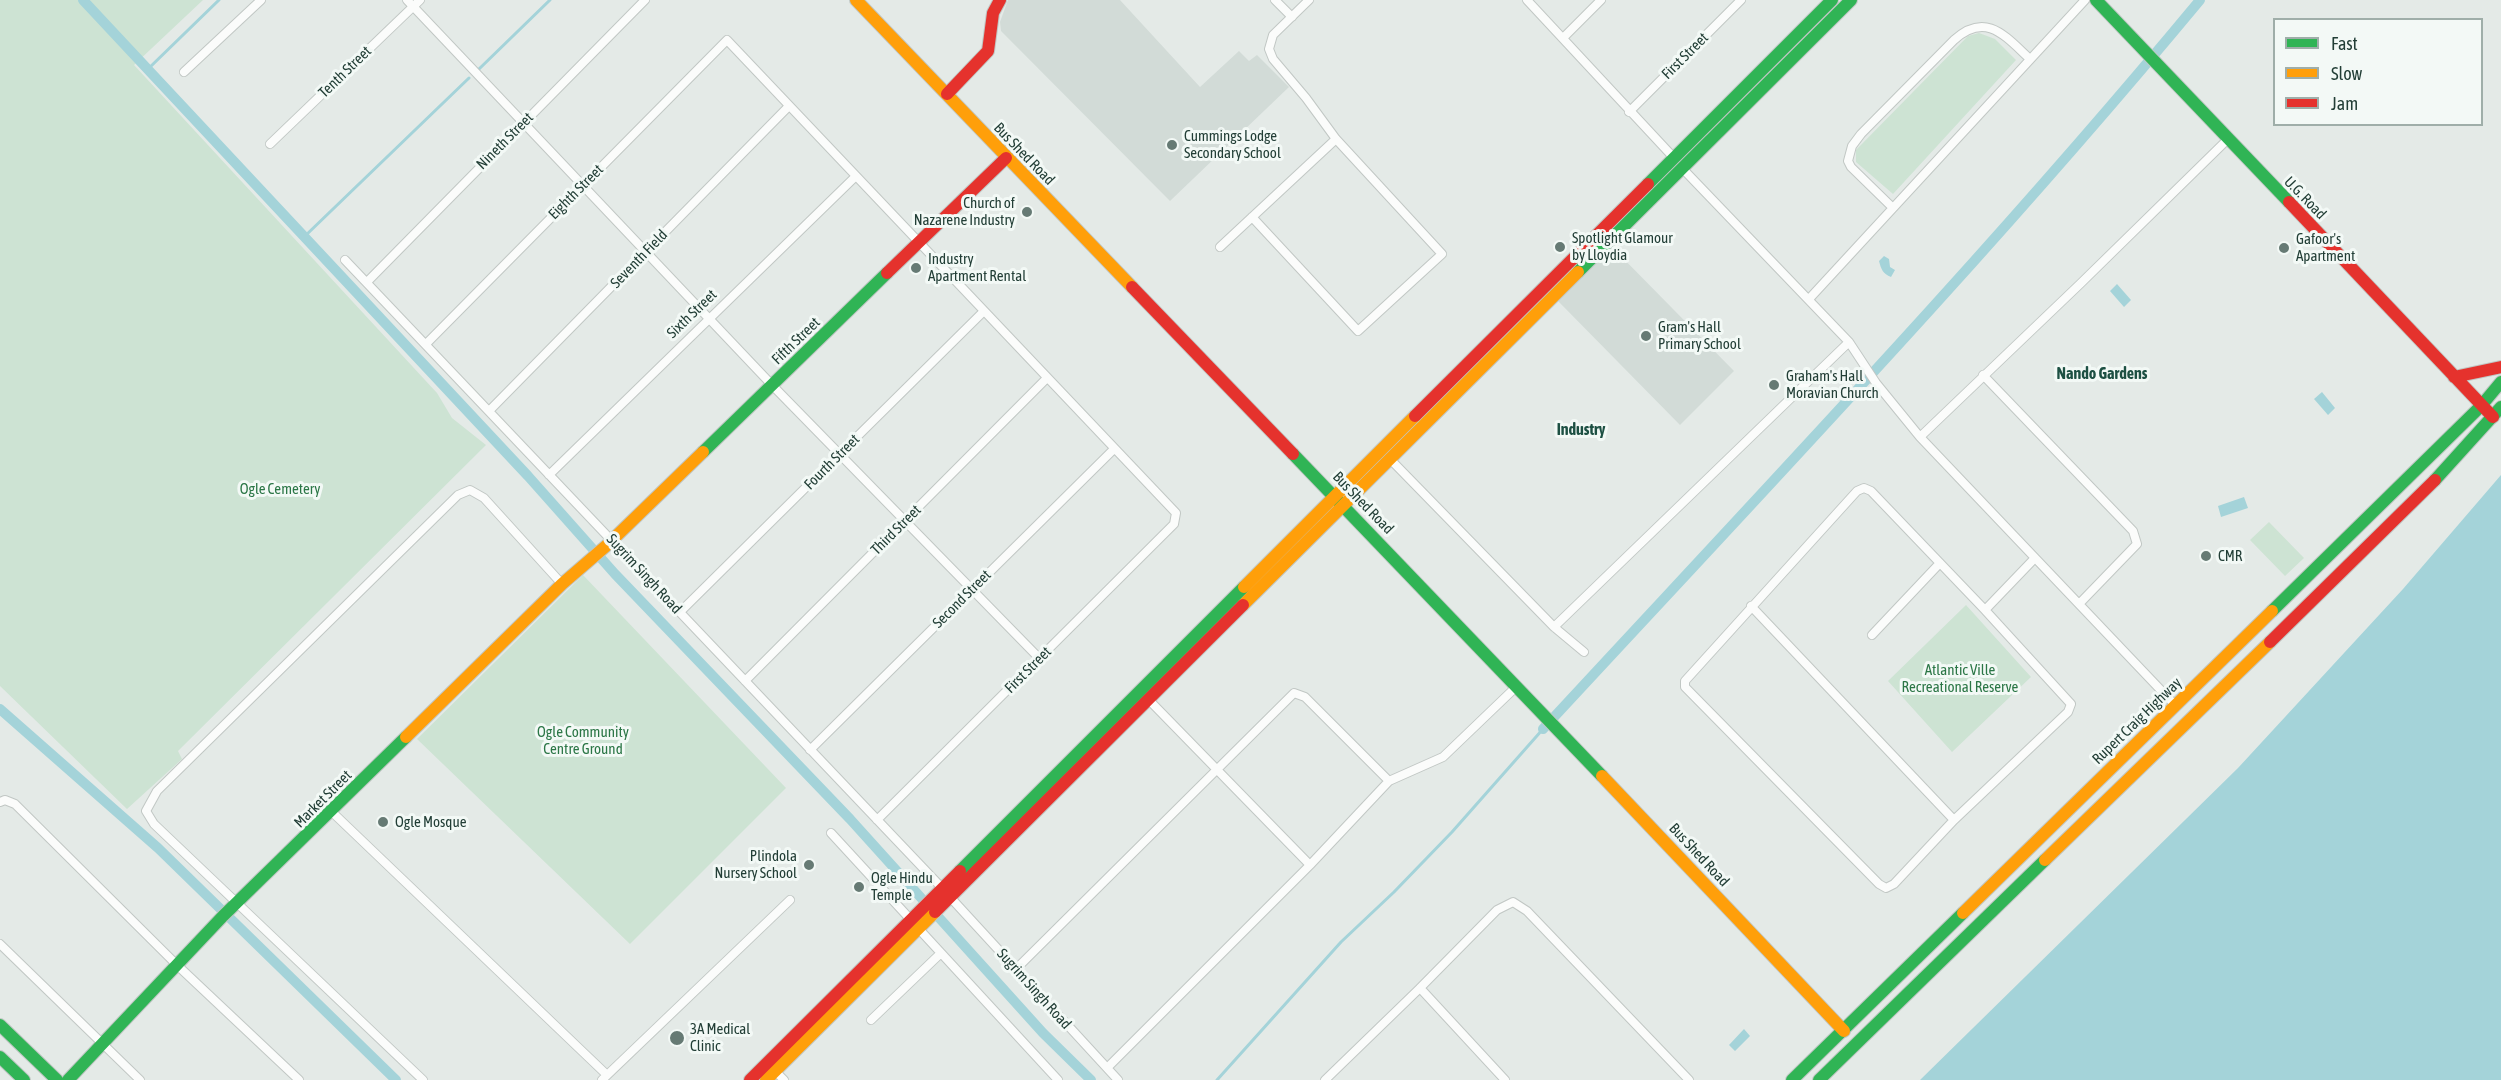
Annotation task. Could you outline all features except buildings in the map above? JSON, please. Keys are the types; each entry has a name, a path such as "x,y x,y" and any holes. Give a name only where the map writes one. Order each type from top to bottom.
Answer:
{"main road":[{"name":"Bus Shed Road","path":"856,0 1559,730 1844,1031"},
{"path":"946,94 988,51 990,18 1000,0"},
{"path":"945,894 1148,699 1339,501 1390,459 1679,163 1832,0"},
{"path":"770,1075 916,923 1339,501 1679,163 1851,0"},
{"name":"U.G. Road","path":"2096,0 2481,406 2497,412"},
{"name":"Fifth Street","path":"609,543 1006,158"},
{"path":"2454,377 2501,366"},
{"name":"Rupert Craig Highway","path":"1792,1080 2481,406 2501,382"},
{"path":"1819,1080 2426,490 2497,412"},
{"name":"Market Street","path":"68,1080 231,909 562,584 609,543"},
{"path":"750,1080 916,923"},
{"path":"0,1025 57,1080"},
{"path":"0,1057 24,1080"}],"street":[{"path":"184,72 261,0"},
{"name":"Nineth Street","path":"367,282 645,0"},
{"path":"1275,0 1292,17"},
{"path":"1252,217 1358,331 1442,254 1336,139 1273,59 1269,44 1277,31 1309,0"},
{"path":"1527,0 1629,112 1850,342 1876,383 1920,437 2175,705"},
{"path":"1563,38 1601,0"},
{"name":"First Street","path":"1629,112 1741,0"},
{"path":"1809,299 2085,0"},
{"path":"413,2 523,123 709,319 1040,659"},
{"name":"Tenth Street","path":"270,144 413,2"},
{"path":"1893,208 1848,161 1852,146 1861,134 1954,40 1969,28 1984,27 1999,31 2030,59"},
{"name":"Eighth Street","path":"426,344 727,40 788,107"},
{"path":"788,107 1114,449"},
{"name":"Seventh Field","path":"489,411 788,107"},
{"path":"1220,247 1336,139"},
{"path":"1920,437 2227,140"},
{"name":"Sixth Street","path":"549,475 856,176"},
{"name":"Sugrim Singh Road","path":"345,260 549,475 609,543 680,612 877,820 1118,1080"},
{"name":"Fourth Street","path":"680,612 984,311"},
{"path":"1554,627 1850,342"},
{"path":"1983,375 2133,531 2137,544 2079,604"},
{"name":"Third Street","path":"745,681 1047,378"},
{"name":"First Street","path":"877,820 1040,659 1176,518 1176,513 1114,449"},
{"name":"Second Street","path":"810,750 1114,449"},
{"path":"1390,459 1554,627 1584,652"},
{"path":"1864,488 1871,491 1985,610 2071,704 2068,712 1954,820 1894,884 1886,888 1879,884 1685,687 1685,681 1751,606 1857,491 1864,488"},
{"path":"423,1080 231,909 154,824 146,811 157,791 458,495 470,490 484,498 562,584"},
{"path":"1985,610 2034,559"},
{"path":"1872,635 1940,563"},
{"path":"1751,606 1954,820"},
{"path":"1107,1068 1310,865 1389,781 1443,757 1516,687"},
{"path":"1016,969 1291,695 1296,693 1305,697 1389,781"},
{"path":"1148,699 1310,865"},
{"path":"0,802 6,800 15,804 177,965 299,1080"},
{"path":"332,812 604,1078 790,900"},
{"path":"831,833 1058,1080"},
{"path":"1325,1080 1497,910 1513,902 1527,911 1689,1080"},
{"path":"0,944 140,1080"},
{"path":"871,1020 941,953"},
{"path":"1420,988 1505,1080"},
{"path":"770,1075 784,1080"}],"shaded area":[{"name":"Cummings Lodge Secondary School","path":"1008,0 1120,0 1200,87 1239,51 1249,61 1257,55 1289,87 1170,201 1001,31 1000,22"},
{"name":"Gram's Hall Primary School","path":"1612,247 1734,371 1680,425 1558,301"}],"green space":[{"name":"Ogle Cemetery","path":"0,0 203,0 134,65 437,393 452,418 486,445 178,751 182,759 127,809 0,686"},
{"path":"1979,33 1995,39 2016,60 1893,194 1856,162 1856,150 1968,36"},
{"path":"2269,522 2304,558 2285,576 2250,540"},
{"name":"Ogle Community Centre Ground","path":"583,575 786,788 630,944 417,739"},
{"name":"Atlantic Ville Recreational Reserve","path":"1966,605 2031,677 1952,752 1888,681"}],"water":[{"path":"1884,256 1889,259 1890,267 1895,270 1891,277 1884,273 1879,261"},
{"path":"2117,284 2131,300 2124,307 2110,291"},
{"path":"2322,392 2335,408 2328,415 2314,399"},
{"path":"2501,475 2501,1080 1920,1080 2238,768 2403,589"},
{"path":"2244,497 2248,508 2221,517 2218,506"},
{"path":"1744,1029 1750,1036 1735,1051 1729,1045"}],"waterway":[{"path":"83,0 528,476 615,574 850,819 1043,1033 1091,1080"},
{"path":"148,69 219,0"},
{"path":"478,70 550,0"},
{"path":"1543,729 1959,278 2121,94 2200,0"},
{"path":"305,236 469,78"},
{"path":"0,709 158,848 396,1080"},
{"path":"1217,1080 1341,942 1452,832 1543,729"}],"traffic: fast":[{"path":"1648,184 1832,0"},
{"path":"1578,272 1851,0"},
{"path":"2096,0 2289,202"},
{"path":"703,452 887,273"},
{"path":"2272,611 2481,406 2501,382"},
{"path":"2435,480 2501,407"},
{"path":"1293,454 1602,776"},
{"path":"960,871 1244,587"},
{"path":"68,1080 223,916 406,737"},
{"path":"1819,1080 2045,860"},
{"path":"1792,1080 1963,913"},
{"path":"0,1025 57,1080"},
{"path":"0,1057 24,1080"}],"traffic: slow":[{"path":"856,0 1132,287"},
{"path":"1243,605 1578,272"},
{"path":"1244,587 1415,416"},
{"path":"406,737 562,584 606,546 703,452"},
{"path":"1963,913 2272,611"},
{"path":"2045,860 2270,642"},
{"path":"1602,776 1844,1031"},
{"path":"766,1080 935,912"}],"traffic: jam":[{"path":"947,94 988,51 993,13 1000,0"},
{"path":"887,273 1006,158"},
{"path":"1415,416 1648,184"},
{"path":"2289,202 2493,417"},
{"path":"1132,287 1293,454"},
{"path":"2454,377 2501,367"},
{"path":"2270,642 2435,480"},
{"path":"935,912 1243,605"},
{"path":"750,1080 960,871"}],"place":[{"name":"Cummings Lodge Secondary School","path":"1172,145"},
{"name":"Church of Nazarene Industry","path":"1027,212"},
{"name":"Spotlight Glamour by Lloydia","path":"1560,247"},
{"name":"Gafoor's Apartment","path":"2284,248"},
{"name":"Industry Apartment Rental","path":"916,268"},
{"name":"Gram's Hall Primary School","path":"1646,336"},
{"name":"Graham's Hall Moravian Church","path":"1774,385"},
{"name":"CMR","path":"2206,556"},
{"name":"Ogle Mosque","path":"383,822"},
{"name":"Plindola Nursery School","path":"809,865"},
{"name":"Ogle Hindu Temple","path":"859,887"},
{"name":"3A Medical Clinic","path":"677,1038"}],"district":[{"name":"Nando Gardens","path":"2102,374"},
{"name":"Industry","path":"1581,430"}]}
